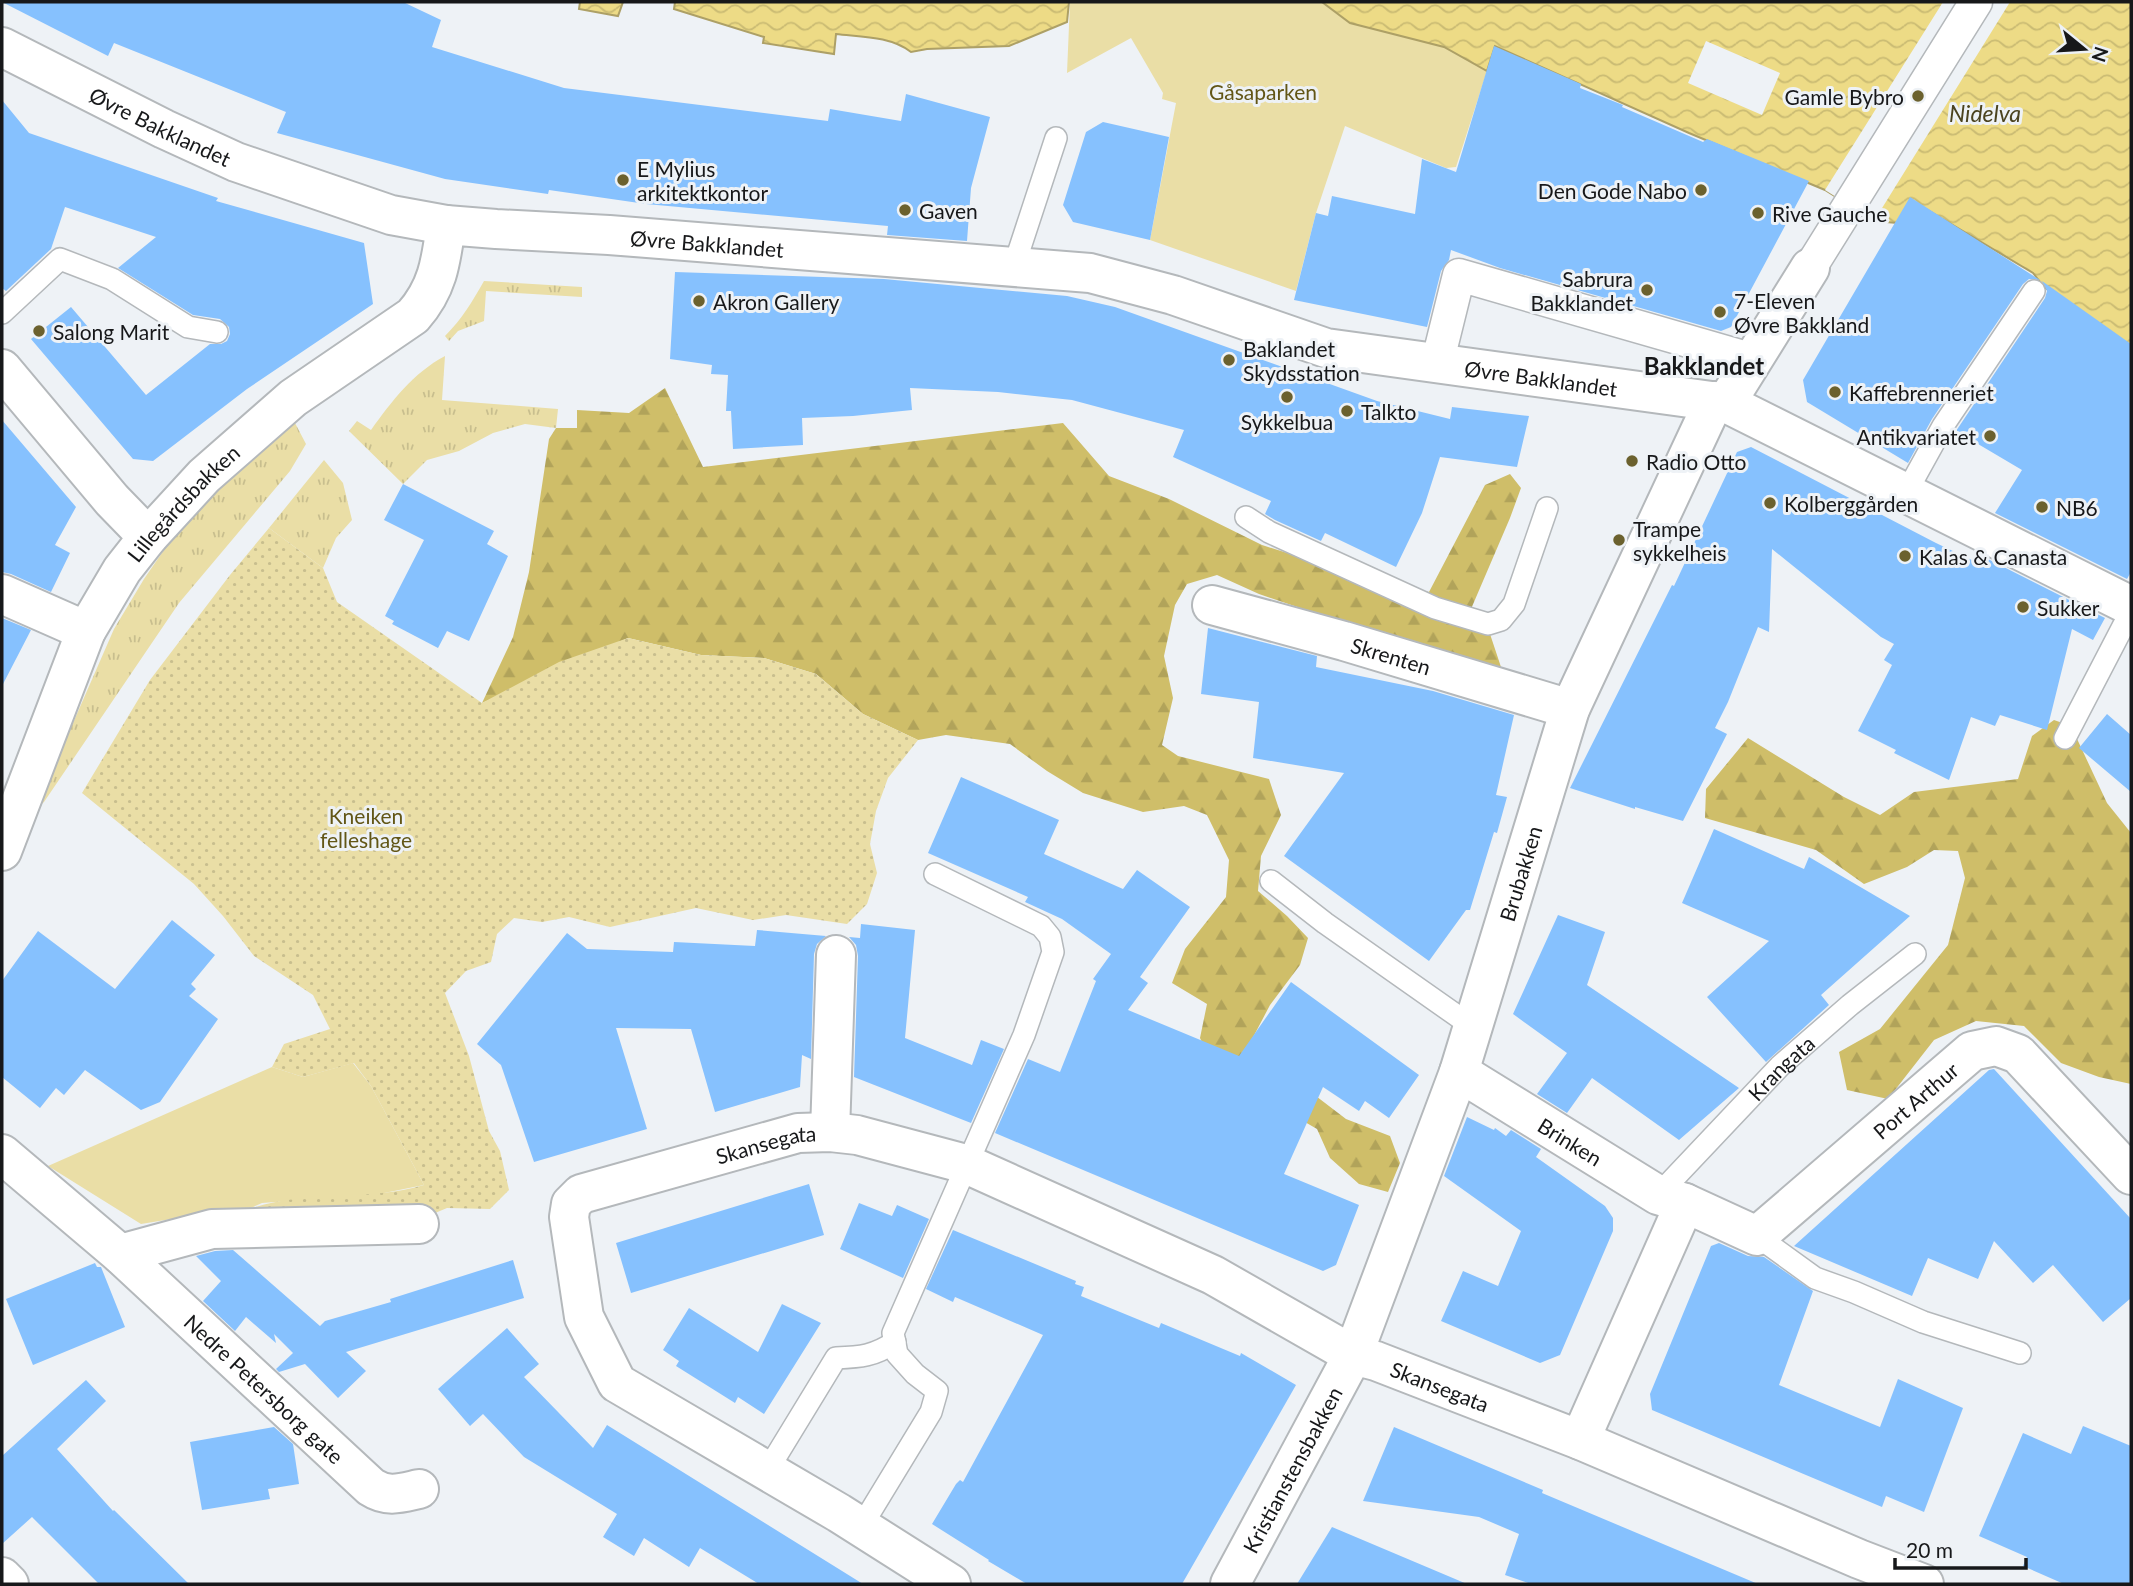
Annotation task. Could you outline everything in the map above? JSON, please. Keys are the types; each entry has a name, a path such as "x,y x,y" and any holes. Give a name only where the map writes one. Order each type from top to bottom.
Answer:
{"street":[{"path":"1720,402 1754,360 1976,2"},
{"name":"Øvre Bakklandet","path":"2,47 236,162 391,215 446,225 609,235 1090,273 1172,295 1326,348 1720,402 2131,608"},
{"name":"Lillegårdsbakken","path":"2,851 86,631 122,570 148,537 204,477 293,398 413,316 433,287 442,256 446,225"},
{"name":"Øvre Bakklandet","path":"1437,364 1460,266 1754,360"},
{"path":"2,369 148,537"},
{"name":"Brubakken","path":"1353,1355 1459,1072 1570,709 1720,402"},
{"path":"2,594 86,631"},
{"name":"Skrenten","path":"1212,605 1344,641 1570,709"},
{"path":"830,1132 836,955"},
{"name":"Port Arthur","path":"1757,1236 1972,1051 1996,1046 2018,1054 2131,1175"},
{"name":"Brinken","path":"1459,1072 1671,1199"},
{"name":"Skansegata","path":"767,1471 617,1383 584,1317 569,1217 571,1204 581,1194 785,1136 830,1132 857,1135 966,1164 1213,1275 1353,1355 1580,1440 1924,1584"},
{"name":"Nedre Petersborg gate","path":"2,1154 120,1254 371,1487 381,1493 395,1495 419,1489"},
{"path":"1671,1199 1757,1236"},
{"name":"Krangata","path":"1580,1440 1671,1199"},
{"path":"120,1254 212,1229 419,1224"},
{"name":"Kristianstensbakken","path":"1230,1584 1353,1355"},
{"path":"767,1471 951,1584"},
{"path":"2,1577 9,1584"}],"lane":[{"path":"1014,266 1056,138"},
{"path":"2,313 60,259 112,279 188,327 217,332"},
{"path":"1906,493 1944,426 2034,291"},
{"path":"1246,517 1269,533 1435,608 1488,624 1501,620 1514,604 1548,508"},
{"path":"2065,738 2131,608"},
{"path":"861,1527 931,1412 937,1391 915,1374 897,1354 893,1333 1024,1035 1053,952 1050,937 1041,926 935,874"},
{"path":"1271,881 1325,923 1473,1027"},
{"name":"Krangata","path":"1671,1199 1780,1066 1850,1004 1915,954"},
{"path":"1757,1236 1815,1278 1923,1322 2020,1353"},
{"path":"767,1471 836,1358 864,1357 881,1352 895,1342"}],"green space":[{"name":"Gåsaparken","path":"1070,2 1322,2 1350,23 1444,47 1487,71 1456,167 1446,168 1345,126 1316,213 1296,291 1150,240 1176,103 1162,99 1163,93 1131,38 1067,73"},
{"path":"484,281 582,287 582,297 486,291 484,321 458,331 449,341 445,336 457,323"},
{"path":"445,356 442,400 558,409 556,428 525,424 493,433 459,451 427,460 403,484 349,431 357,421 371,430 413,379"},
{"path":"665,388 703,467 1063,423 1109,476 1169,499 1262,545 1347,572 1429,592 1485,485 1510,474 1521,488 1471,609 1490,634 1501,667 1478,688 1318,614 1259,594 1217,575 1187,584 1175,605 1164,656 1173,698 1162,745 1178,756 1269,779 1281,815 1261,856 1258,891 1308,938 1300,965 1270,1005 1249,1045 1346,1119 1390,1136 1400,1163 1388,1192 1359,1184 1330,1158 1317,1129 1215,1070 1200,1038 1207,1004 1172,983 1185,949 1226,897 1229,860 1207,815 1184,806 1143,812 1083,793 1010,744 946,735 918,740 863,714 816,674 764,658 701,655 628,638 482,703 513,637 529,572 549,439 556,428 577,428 577,410 629,413"},
{"path":"286,421 295,423 306,444 290,471 179,603 44,802 35,810 114,629 144,579 179,528 224,476"},
{"path":"324,460 343,483 352,520 336,538 323,568 269,528"},
{"name":"Kneiken felleshage","path":"269,528 323,568 337,602 482,703 559,662 628,638 701,655 764,658 816,674 863,714 918,740 888,778 876,811 870,844 877,873 867,904 847,924 786,915 753,920 696,908 610,927 569,917 542,922 514,918 497,934 491,962 466,971 445,993 469,1056 489,1131 500,1151 509,1190 490,1209 447,1208 428,1216 242,1212 286,1200 379,1193 424,1185 371,1086 354,1063 303,1077 272,1067 284,1044 330,1029 313,995 254,956 194,884 82,793 150,680"},
{"path":"2054,720 2071,726 2107,803 2131,833 2131,1084 2099,1077 2061,1063 2024,1026 1976,1021 1934,1040 1888,1099 1847,1090 1839,1052 1880,1029 1948,945 1965,878 1958,851 1934,850 1907,867 1864,884 1816,850 1705,818 1706,789 1748,738 1844,797 1880,815 1914,792 2018,779 2032,736"},
{"path":"353,1063 371,1086 424,1185 379,1194 262,1203 242,1212 220,1211 141,1224 48,1166 272,1067 303,1077"}],"water":[{"path":"580,2 623,2 618,16 579,9"},
{"path":"675,2 1069,2 1067,22 1009,46 911,52 885,40 836,34 834,54 763,43 764,37 674,9"},
{"name":"Nidelva","path":"1322,2 2131,2 2131,348 2044,287 2033,273 1911,200 1897,223 1874,221 1825,190 1689,133 1495,46 1487,71 1444,47 1350,23"}],"pier":[{"name":"Gamle Bybro","path":"1943,2 2010,2 1874,221 1825,190"},
{"path":"1706,41 1780,73 1762,115 1688,83"}],"building":[{"path":"2,2 403,2 441,20 432,47 564,88 828,121 830,109 901,121 906,94 990,117 971,188 967,241 887,235 888,226 646,204 549,190 548,194 445,179 277,133 286,112 114,43 108,56"},
{"path":"1494,46 1581,84 1580,88 1703,142 1707,139 1809,181 1731,327 1721,331 1500,268 1451,250 1449,260 1441,271 1427,327 1294,300 1316,213 1328,216 1332,196 1415,214 1422,159 1456,172"},
{"path":"2,100 29,133 218,198 216,201 364,243 373,304 247,389 153,461 133,459 31,339 71,307 146,395 210,344 227,341 229,327 220,319 193,315 118,268 156,237 65,207 51,249 6,291 2,288"},
{"path":"1103,122 1169,137 1150,240 1073,222 1063,205 1086,132"},
{"path":"1910,197 2040,280 2029,279 2023,284 1932,419 1908,463 1807,402 1803,380"},
{"path":"675,272 884,279 1067,296 1115,307 1377,401 1450,419 1452,407 1529,416 1517,467 1440,457 1422,513 1396,567 1325,533 1321,541 1275,520 1265,514 1271,501 1173,457 1184,430 1072,400 998,392 910,388 912,410 802,418 803,445 733,449 731,411 726,411 728,375 711,374 712,365 670,359"},
{"path":"2042,281 2131,344 2131,572 2127,579 1995,513 2022,470 1956,431 2045,298 2047,291"},
{"path":"2,420 76,507 55,545 70,553 51,592 2,572"},
{"path":"1751,447 1936,543 1978,563 1982,556 2105,618 2093,640 2072,629 2047,730 2000,715 1995,726 1971,717 1949,780 1894,753 1896,750 1858,731 1892,665 1884,660 1894,644 1881,637 1772,549 1769,632 1758,627 1715,728 1727,734 1683,821 1570,788 1672,585 1674,586 1737,452"},
{"path":"403,484 494,531 487,544 508,556 469,641 447,631 438,648 392,624 394,621 385,616 424,540 384,520"},
{"path":"2,618 31,630 2,686"},
{"path":"1208,628 1317,656 1316,667 1433,691 1514,715 1496,795 1507,797 1497,833 1494,832 1470,910 1466,910 1429,961 1284,856 1344,773 1253,758 1259,702 1201,694"},
{"path":"2107,714 2131,735 2131,792 2079,748"},
{"path":"961,777 1059,820 1044,854 1123,889 1137,870 1190,907 1140,977 1148,983 1128,1010 1239,1056 1291,982 1419,1075 1389,1118 1365,1101 1359,1111 1323,1087 1284,1174 1359,1205 1336,1265 1323,1271 995,1133 1028,1059 1060,1072 1096,981 1093,979 1111,954 1062,919 1025,902 1028,897 928,853"},
{"path":"1714,829 1804,869 1809,857 1910,916 1821,995 1829,1005 1766,1062 1707,997 1769,941 1682,903"},
{"path":"1558,915 1605,932 1587,985 1739,1088 1679,1140 1592,1078 1567,1113 1537,1094 1567,1053 1513,1014"},
{"path":"172,920 215,955 191,984 196,989 189,996 218,1019 160,1102 141,1110 85,1070 64,1095 56,1088 40,1108 2,1077 2,981 38,931 115,989"},
{"path":"861,924 915,930 905,1038 972,1065 981,1040 1004,1049 971,1123 854,1077 858,956 856,945 849,937 860,938"},
{"path":"757,930 826,936 817,944 814,954 811,1059 802,1055 800,1087 715,1112 691,1029 616,1028 647,1129 534,1162 501,1065 477,1044 567,933 587,949 673,952 674,942 755,946"},
{"path":"1994,1069 2131,1219 2131,1298 2103,1322 2053,1265 2033,1283 1994,1241 1978,1279 1928,1258 1912,1296 1794,1246 1989,1070"},
{"path":"1467,1117 1494,1130 1495,1128 1506,1136 1511,1130 1541,1149 1536,1157 1605,1206 1613,1218 1613,1231 1560,1355 1540,1363 1441,1321 1463,1271 1498,1286 1521,1231 1444,1176"},
{"path":"809,1184 824,1235 631,1293 616,1243"},
{"path":"859,1203 892,1216 897,1205 929,1219 903,1278 840,1249"},
{"path":"953,1230 1076,1281 1075,1284 1084,1287 1081,1296 1159,1328 1161,1323 1240,1356 1241,1353 1296,1385 1182,1584 1027,1584 932,1524 956,1484 960,1480 963,1482 1043,1335 955,1297 953,1302 926,1289"},
{"path":"1719,1243 1748,1256 1764,1257 1813,1291 1779,1385 1880,1427 1898,1379 1963,1408 1924,1512 1886,1496 1882,1507 1652,1410 1650,1394 1711,1246"},
{"path":"233,1250 320,1326 325,1321 391,1302 390,1299 513,1260 524,1298 346,1352 366,1371 338,1398 305,1364 279,1372 276,1369 293,1353 274,1334 276,1343 246,1317 235,1331 203,1301 221,1281 196,1256"},
{"path":"95,1263 97,1267 101,1267 125,1327 33,1365 6,1299"},
{"path":"782,1304 821,1323 764,1414 738,1397 735,1403 676,1366 679,1361 663,1350 689,1308 758,1352"},
{"path":"507,1328 539,1364 524,1377 593,1448 607,1425 863,1584 759,1584 700,1548 689,1567 644,1538 634,1556 603,1537 617,1514 524,1457 483,1414 470,1426 438,1389"},
{"path":"86,1380 106,1401 57,1449 113,1511 189,1584 99,1584 32,1517 2,1544 2,1456"},
{"path":"2083,1426 2131,1446 2131,1584 2064,1584 2023,1566 2027,1557 1979,1536 2023,1433 2071,1454"},
{"path":"274,1427 293,1444 299,1484 268,1489 270,1499 202,1510 190,1442"},
{"path":"1394,1427 1758,1584 1531,1584 1505,1575 1519,1534 1479,1517 1363,1501"},
{"path":"1332,1527 1467,1584 1297,1584"}],"place":[{"name":"Gamle Bybro","path":"1918,96"},
{"name":"E Mylius arkitektkontor","path":"623,180"},
{"name":"Den Gode Nabo","path":"1701,190"},
{"name":"Gaven","path":"905,210"},
{"name":"Rive Gauche","path":"1758,213"},
{"name":"Sabrura Bakklandet","path":"1647,290"},
{"name":"Akron Gallery","path":"699,301"},
{"name":"7-Eleven Øvre Bakkland","path":"1720,312"},
{"name":"Salong Marit","path":"39,331"},
{"name":"Baklandet Skydsstation","path":"1229,360"},
{"name":"Kaffebrenneriet","path":"1835,392"},
{"name":"Sykkelbua","path":"1287,397"},
{"name":"Talkto","path":"1347,411"},
{"name":"Antikvariatet","path":"1990,436"},
{"name":"Radio Otto","path":"1632,461"},
{"name":"Kolberggården","path":"1770,503"},
{"name":"NB6","path":"2042,507"},
{"name":"Trampe sykkelheis","path":"1619,540"},
{"name":"Kalas & Canasta","path":"1905,556"},
{"name":"Sukker","path":"2023,607"}],"district":[{"name":"Bakklandet","path":"1704,365"}]}
